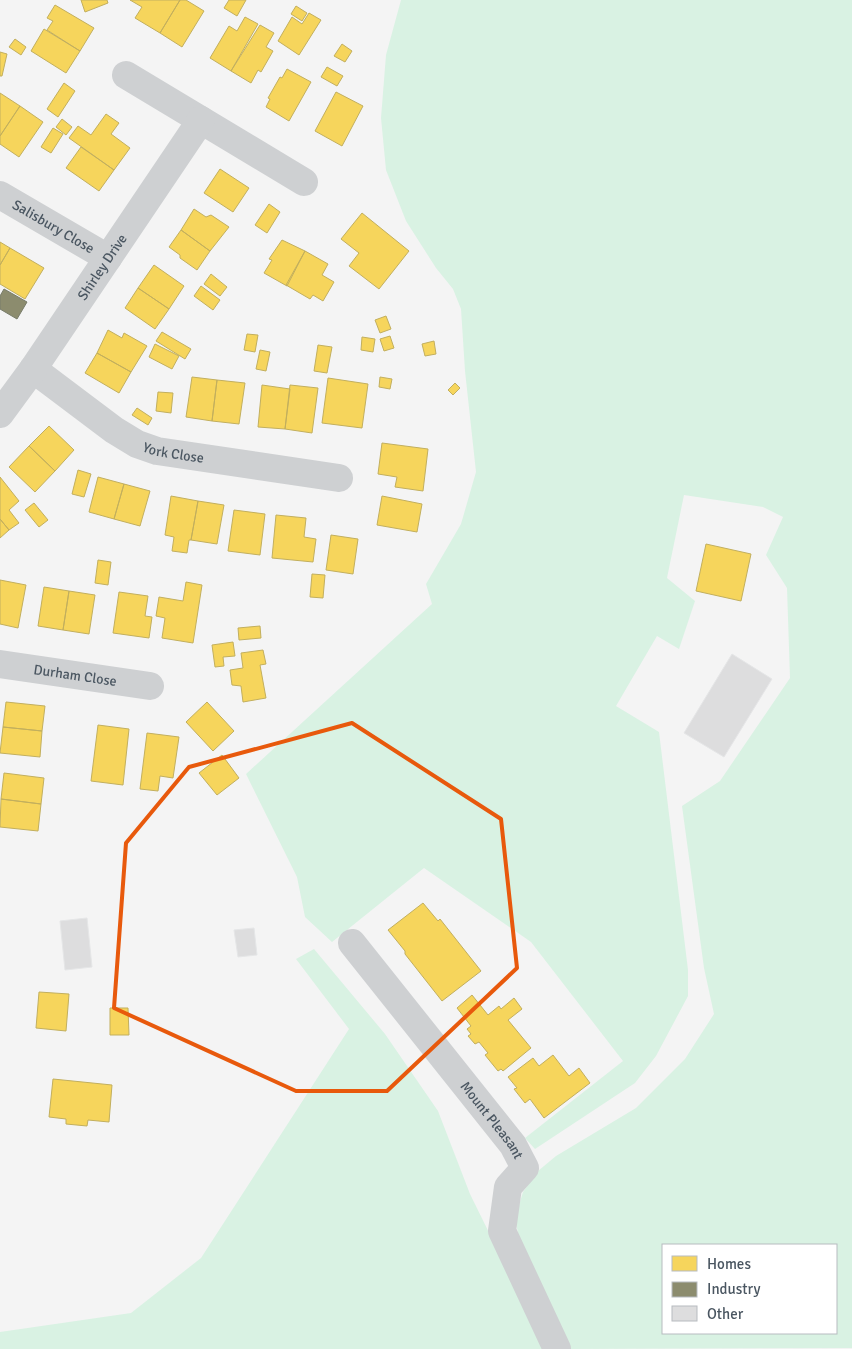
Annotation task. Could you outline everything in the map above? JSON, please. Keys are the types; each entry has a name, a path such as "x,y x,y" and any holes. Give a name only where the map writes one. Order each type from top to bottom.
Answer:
{"street":[{"path":"126,75 304,182"},
{"name":"Shirley Drive","path":"0,414 33,369 201,120"},
{"name":"Salisbury Close","path":"0,195 108,258"},
{"name":"York Close","path":"33,369 114,430 137,444 157,450 339,478"},
{"name":"Durham Close","path":"0,664 150,686"},
{"name":"Mount Pleasant","path":"352,944 513,1145 525,1168 508,1187 502,1231 556,1349"}],"highlighted area":[{"path":"352,723 501,819 517,968 387,1091 296,1091 114,1008 126,843 189,767"}],"green space":[{"path":"401,0 852,0 852,1348 571,1349 522,1253 515,1218 523,1192 538,1171 556,1156 636,1108 685,1059 714,1014 704,968 682,806 720,781 790,678 787,588 766,555 783,517 763,507 684,495 667,578 695,601 679,649 657,636 616,706 659,732 688,970 688,996 656,1056 635,1083 535,1149 525,1138 623,1061 531,942 424,868 332,942 305,917 297,877 246,774 432,604 426,584 461,524 476,472 465,371 461,309 453,289 436,268 406,221 386,170 381,118 386,55"},
{"path":"314,949 385,1034 438,1111 470,1194 531,1318 544,1349 0,1349 0,1332 131,1313 201,1258 349,1029 296,959"}],"building: Homes":[{"path":"81,0 107,0 108,3 85,12"},
{"path":"130,0 180,0 160,33 135,18 142,7"},
{"path":"180,0 186,0 204,11 182,47 160,33"},
{"path":"229,0 246,0 237,16 224,8"},
{"path":"55,5 94,28 80,51 47,30 53,21 47,18"},
{"path":"296,6 307,13 302,21 291,14"},
{"path":"309,13 321,20 299,55 278,41 292,17 302,24"},
{"path":"245,17 258,24 231,71 210,58 229,26 237,31"},
{"path":"260,25 274,33 266,47 273,51 261,72 258,70 251,83 231,71"},
{"path":"44,29 80,51 66,73 31,51"},
{"path":"15,39 26,47 21,55 9,47"},
{"path":"342,44 352,51 345,62 334,56"},
{"path":"0,52 7,54 2,76 0,76"},
{"path":"327,67 343,76 337,86 321,77"},
{"path":"287,69 311,82 289,121 266,107 270,99 268,98"},
{"path":"64,83 75,91 58,117 47,109"},
{"path":"336,92 363,106 342,146 315,131"},
{"path":"0,93 20,106 0,136"},
{"path":"20,106 43,122 19,157 0,144 0,136"},
{"path":"106,114 119,123 111,134 130,148 114,170 69,138 78,126 91,135"},
{"path":"62,119 72,127 66,135 56,127"},
{"path":"53,128 63,134 51,153 41,147"},
{"path":"81,147 114,170 99,191 66,168"},
{"path":"220,169 249,188 233,212 204,193"},
{"path":"269,204 280,212 267,233 255,225"},
{"path":"194,209 206,217 211,215 229,227 210,251 181,230"},
{"path":"362,213 409,251 379,289 349,266 359,253 341,239"},
{"path":"181,230 210,251 197,270 180,258 180,255 169,247"},
{"path":"282,240 305,251 287,286 264,273 272,260 269,259"},
{"path":"0,242 10,248 0,265"},
{"path":"10,248 44,268 25,299 0,284 0,265"},
{"path":"305,251 328,264 322,275 334,282 323,301 313,295 310,299 286,285"},
{"path":"154,265 184,286 169,309 138,288"},
{"path":"211,274 227,287 220,296 204,284"},
{"path":"201,286 220,300 213,310 194,296"},
{"path":"138,288 169,309 155,329 125,308"},
{"path":"386,316 391,329 380,333 375,320"},
{"path":"108,330 122,338 124,333 147,346 131,372 97,353"},
{"path":"162,332 191,349 185,359 156,341"},
{"path":"247,334 258,335 255,352 244,350"},
{"path":"390,336 394,348 384,351 380,339"},
{"path":"362,337 375,339 373,352 361,350"},
{"path":"434,341 436,354 425,356 422,344"},
{"path":"155,344 179,356 172,369 149,357"},
{"path":"318,345 332,347 327,373 314,371"},
{"path":"260,350 270,352 266,371 256,369"},
{"path":"97,353 131,372 119,393 85,373"},
{"path":"192,377 217,380 212,421 186,417"},
{"path":"380,377 392,379 390,389 379,387"},
{"path":"328,378 368,384 362,428 322,423"},
{"path":"217,380 245,383 239,424 212,421"},
{"path":"455,383 460,388 453,395 448,390"},
{"path":"262,385 290,389 285,429 258,427"},
{"path":"290,385 318,388 312,433 285,429"},
{"path":"158,392 173,393 171,413 156,411"},
{"path":"137,408 152,418 148,425 132,415"},
{"path":"49,426 74,450 55,471 29,446"},
{"path":"382,443 428,449 423,491 395,487 397,477 378,474"},
{"path":"29,446 55,471 35,492 9,467"},
{"path":"78,470 91,474 84,497 72,494"},
{"path":"0,477 19,501 9,510 19,523 9,530 0,519"},
{"path":"98,477 124,484 114,519 89,512"},
{"path":"124,484 150,491 140,526 114,519"},
{"path":"171,496 198,501 187,553 172,551 174,537 165,535"},
{"path":"382,496 422,504 417,532 377,525"},
{"path":"198,501 224,505 217,544 191,540"},
{"path":"34,503 48,520 39,527 25,510"},
{"path":"234,510 265,514 260,555 228,551"},
{"path":"276,515 306,518 304,537 316,539 313,562 272,558"},
{"path":"0,519 9,530 0,538"},
{"path":"331,535 358,539 353,574 326,570"},
{"path":"706,544 751,554 741,601 696,591"},
{"path":"98,560 111,562 108,585 95,583"},
{"path":"312,574 325,575 323,598 310,597"},
{"path":"0,580 26,585 18,628 0,624"},
{"path":"186,582 202,585 193,643 162,638 165,618 156,616 159,597 183,601"},
{"path":"44,587 69,591 63,630 38,626"},
{"path":"69,591 95,595 89,634 63,630"},
{"path":"119,592 148,596 145,616 152,617 149,638 113,633"},
{"path":"260,626 261,638 239,640 238,628"},
{"path":"233,642 235,656 223,657 224,666 215,667 212,645"},
{"path":"263,650 266,664 260,665 266,698 243,702 241,686 232,685 230,670 243,668 241,653"},
{"path":"6,702 45,706 42,731 3,727"},
{"path":"207,702 234,731 213,751 186,722"},
{"path":"98,725 129,729 123,785 91,781"},
{"path":"3,727 42,731 40,757 0,753"},
{"path":"147,733 179,737 173,778 160,776 158,791 140,789"},
{"path":"222,755 239,778 217,795 199,773"},
{"path":"4,773 44,778 41,804 1,799"},
{"path":"1,799 41,804 38,831 0,827"},
{"path":"423,903 438,921 440,919 481,971 442,1001 388,930"},
{"path":"39,992 69,994 66,1031 36,1028"},
{"path":"472,995 488,1015 499,1006 501,1009 514,998 522,1009 508,1020 531,1048 503,1071 501,1069 498,1071 485,1055 488,1053 479,1042 475,1044 468,1036 471,1034 467,1029 471,1026 457,1008"},
{"path":"110,1008 128,1008 129,1035 110,1035"},
{"path":"553,1055 569,1076 579,1068 590,1083 544,1118 530,1099 525,1103 514,1089 517,1088 508,1077 533,1058 539,1066"},
{"path":"53,1079 112,1085 109,1122 88,1120 87,1126 66,1124 66,1119 49,1117"}],"building: Industry":[{"path":"4,289 27,302 17,319 0,309 0,296"}],"building: Other":[{"path":"732,654 772,679 724,757 684,733"},
{"path":"87,918 92,967 65,970 60,921"},
{"path":"254,928 257,955 238,957 234,930"}]}
